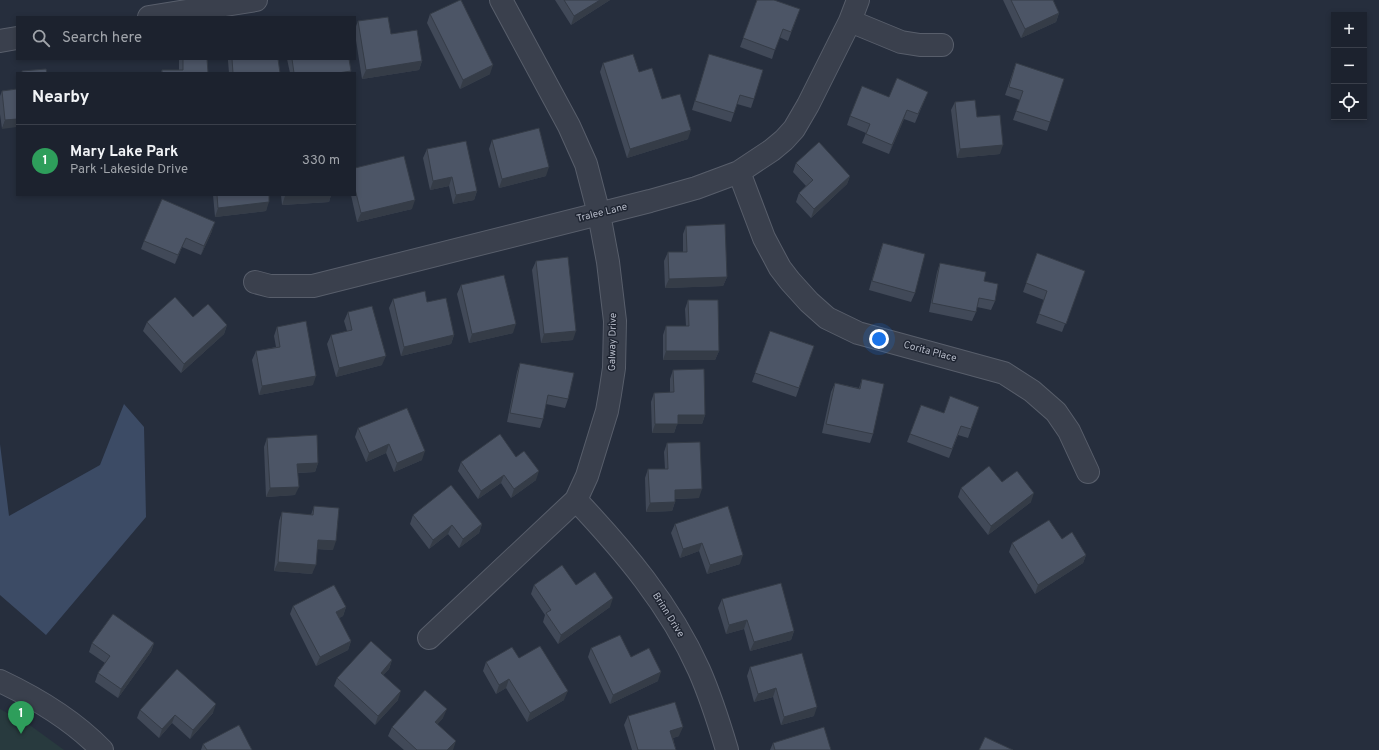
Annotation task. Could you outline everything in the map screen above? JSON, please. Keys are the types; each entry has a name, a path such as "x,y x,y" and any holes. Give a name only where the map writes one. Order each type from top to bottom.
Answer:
{"street":[{"path":"155,16 256,0"},
{"name":"Galway Drive","path":"429,638 576,500 587,476 607,411 614,368 615,321 608,262 599,214 586,164 569,126 501,0"},
{"name":"Tralee Lane","path":"255,282 270,286 313,286 599,214 696,188 739,172 772,150 794,129 808,105 850,21 858,0"},
{"path":"850,21 901,42 920,45 942,45"},
{"path":"0,41 16,38"},
{"name":"Corita Place","path":"739,172 764,238 780,268 808,302 827,318 858,333 1004,373 1032,391 1056,412 1070,431 1088,472"},
{"name":"Brinn Drive","path":"576,500 608,534 642,574 675,626 699,669 727,750"},
{"path":"0,681 28,695 67,721 102,750"}],"shaded area":[{"path":"0,709 31,726 64,750 0,750"}],"water":[{"path":"124,404 144,427 146,517 46,635 0,595 0,444 9,516 100,465"}],"building":[{"path":"460,0 493,65 463,80 430,14"},
{"path":"564,0 600,0 574,16"},
{"path":"757,0 774,0 800,9 791,32 783,29 775,50 743,38"},
{"path":"1011,0 1053,0 1059,13 1025,29"},
{"path":"388,17 391,34 417,30 422,61 366,70 358,21"},
{"path":"633,54 639,72 652,68 662,99 680,94 691,130 630,149 603,63"},
{"path":"709,54 763,70 754,99 740,95 734,113 695,101"},
{"path":"183,60 207,60 208,72 162,72 162,70 183,70"},
{"path":"232,60 278,60 280,72 233,72"},
{"path":"292,60 349,60 351,71 344,72 294,72"},
{"path":"1016,63 1064,79 1050,122 1016,111 1023,91 1009,87"},
{"path":"46,69 47,72 22,72"},
{"path":"897,78 928,92 918,114 907,110 892,145 866,134 870,124 850,116 862,86 889,97"},
{"path":"16,89 16,119 5,120 2,91"},
{"path":"975,100 977,117 1000,115 1003,145 960,149 955,102"},
{"path":"539,128 549,167 502,179 492,140"},
{"path":"466,141 477,191 456,195 452,177 433,181 427,149"},
{"path":"819,142 850,176 814,209 799,193 813,180 796,163"},
{"path":"404,156 415,200 361,213 356,193 356,168"},
{"path":"217,196 269,196 269,202 218,208"},
{"path":"162,199 215,222 204,246 186,238 178,255 144,241"},
{"path":"725,224 727,277 669,279 668,252 687,252 686,226"},
{"path":"883,243 925,254 915,293 872,281"},
{"path":"1037,253 1085,271 1066,324 1039,314 1047,291 1026,283"},
{"path":"568,257 576,331 544,334 536,261"},
{"path":"940,263 986,272 984,281 998,284 995,301 979,298 976,312 932,303"},
{"path":"504,275 516,324 472,334 461,285"},
{"path":"425,291 427,302 446,298 454,335 404,347 393,299"},
{"path":"175,297 193,317 208,304 227,325 184,364 147,322"},
{"path":"688,300 718,300 719,351 666,351 666,326 689,326"},
{"path":"372,306 386,356 339,368 331,335 352,330 348,312"},
{"path":"306,321 316,376 262,386 256,351 280,347 277,327"},
{"path":"770,331 814,346 799,388 755,373"},
{"path":"520,363 574,373 568,399 548,395 543,419 510,413"},
{"path":"704,369 705,415 678,415 678,424 655,424 654,393 674,392 673,370"},
{"path":"862,379 884,384 873,434 826,424 835,383 860,389"},
{"path":"950,396 979,407 971,429 961,426 952,449 910,434 921,405 944,413"},
{"path":"407,408 425,451 397,463 389,444 369,453 358,428"},
{"path":"500,434 516,457 524,451 539,471 514,489 504,475 481,491 461,462"},
{"path":"317,435 318,463 297,464 299,487 270,488 267,438"},
{"path":"700,442 702,489 675,490 675,502 650,503 648,469 668,469 667,443"},
{"path":"989,466 1002,482 1017,471 1034,493 991,526 961,488"},
{"path":"451,485 482,524 463,539 452,525 433,540 413,515"},
{"path":"314,506 339,508 336,541 318,540 316,565 278,562 282,512 313,515"},
{"path":"728,506 743,555 710,565 702,543 683,549 675,524"},
{"path":"1049,520 1062,539 1072,532 1086,555 1038,585 1012,543"},
{"path":"562,565 576,585 595,572 613,598 561,635 546,613 551,610 534,585"},
{"path":"781,583 794,631 754,642 747,620 729,625 722,599"},
{"path":"334,585 346,607 336,612 351,641 320,657 293,606"},
{"path":"113,614 154,643 121,689 98,673 110,656 92,643"},
{"path":"620,635 631,657 649,648 661,672 613,695 591,648"},
{"path":"371,641 392,660 381,673 401,691 378,716 337,678"},
{"path":"540,646 568,691 530,713 509,679 499,685 486,662 512,647 519,658"},
{"path":"802,653 817,707 784,717 776,688 758,694 750,667"},
{"path":"177,669 216,704 193,730 175,715 162,729 140,710"},
{"path":"425,690 447,709 435,722 456,741 447,750 417,750 392,727"},
{"path":"675,702 683,727 670,731 676,750 638,750 628,716"},
{"path":"239,725 252,750 207,750 203,744"},
{"path":"824,727 831,750 775,750 773,743"},
{"path":"985,737 1013,750 979,750"}],"place":[{"name":"Mary Lake Park","path":"21,734"}]}
